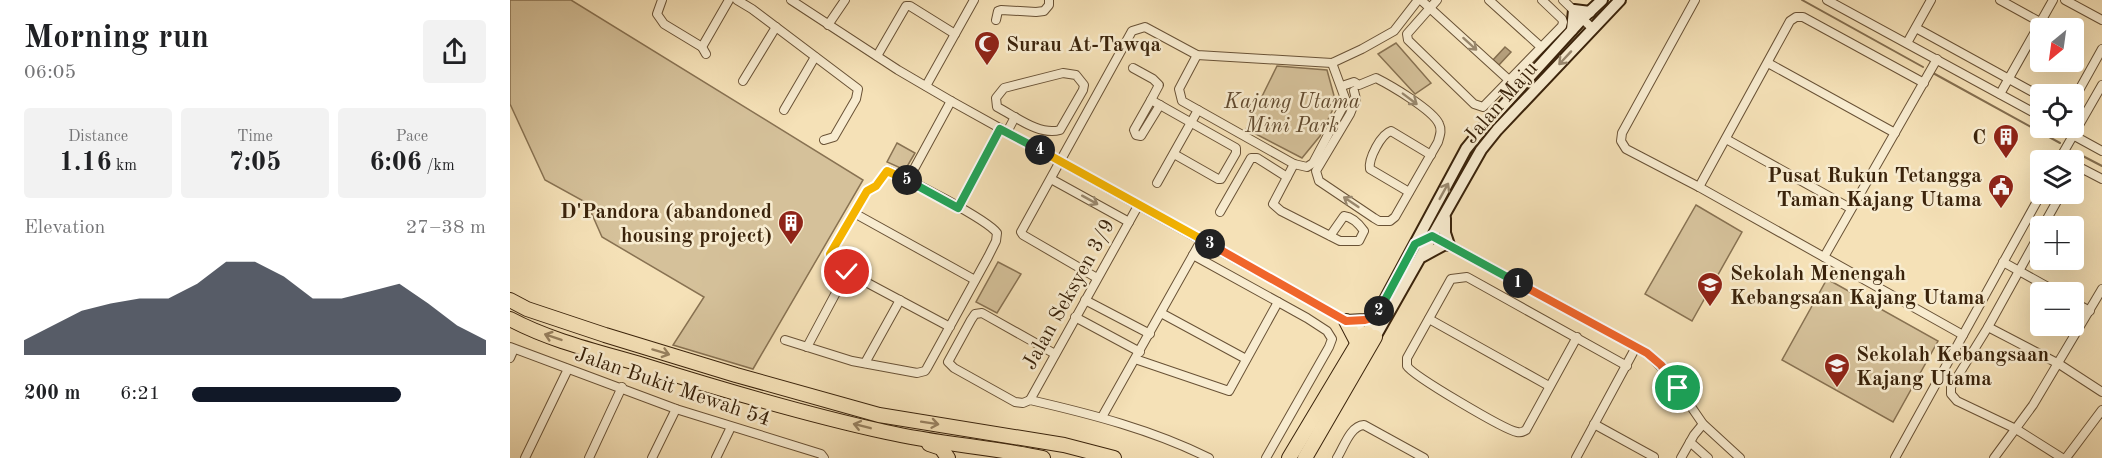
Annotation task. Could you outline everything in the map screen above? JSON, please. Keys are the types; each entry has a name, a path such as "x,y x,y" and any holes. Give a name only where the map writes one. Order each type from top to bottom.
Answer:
{"highway":[{"path":"510,300 527,309 605,335 879,415 1064,445 1114,458"},
{"path":"510,319 546,335 692,380 887,433 1040,458"},
{"path":"1346,321 1358,344"},
{"path":"1289,458 1362,336 1371,335"},
{"path":"1305,458 1371,335"},
{"path":"1298,458 1356,364"},
{"path":"1314,458 1344,403 1356,364"},
{"path":"887,433 905,440 936,445 948,458"}],"street":[{"path":"662,0 657,14 664,24 704,51 729,0"},
{"path":"737,0 858,89 856,99 834,137 824,140"},
{"path":"790,0 951,101 1371,335"},
{"path":"828,25 845,0"},
{"path":"926,86 974,0"},
{"path":"996,20 998,11 1001,10 1044,11 1049,5 1049,0"},
{"path":"1097,278 1021,232 1132,31 1144,27 1197,55 1332,63 1394,30 1419,0 1510,81"},
{"path":"1437,0 1407,34 1408,40 1474,104 1484,107 1563,22 1542,0"},
{"path":"1489,0 1541,47"},
{"path":"1563,0 1574,10 1586,15 1592,28"},
{"name":"Jalan Maju","path":"1371,335 1376,317 1474,138 1602,0"},
{"name":"Jalan Maju","path":"1371,335 1421,258 1481,150 1620,0"},
{"path":"1695,0 1622,134 1621,141 1626,149 1699,187 1963,335"},
{"path":"1827,0 2030,110"},
{"path":"1907,43 1931,0"},
{"path":"2000,0 2033,18"},
{"path":"2042,18 2052,0"},
{"path":"2065,0 2102,20"},
{"path":"877,56 906,6 910,6 955,34"},
{"path":"1572,30 1574,10"},
{"path":"1699,187 1790,21 1796,17 1803,17 1924,83"},
{"path":"743,81 776,27"},
{"path":"1916,28 2030,91"},
{"path":"2000,94 2030,40"},
{"path":"2082,84 2102,49"},
{"path":"1197,55 1179,88 1182,101 1294,164 1307,167 1313,163 1346,101 1332,63"},
{"path":"784,110 815,57"},
{"path":"1824,257 1937,59"},
{"path":"1768,63 1895,133"},
{"path":"1133,68 1159,85 1134,130 1136,135 1141,136 1160,105"},
{"path":"1063,73 1076,75 1084,85 1060,130 1053,132 1041,130 1015,117 997,107 996,98 1004,88 1063,73"},
{"path":"1343,90 1356,88 1376,78 1400,91 1436,118 1440,126 1441,133 1438,142 1395,217 1390,221 1384,222 1374,218 1319,181 1316,171 1350,114 1356,99 1356,88"},
{"path":"2084,116 2102,85"},
{"path":"1151,99 1236,148 1236,153 1221,179 1174,154"},
{"path":"908,180 951,101"},
{"path":"1157,183 1198,110"},
{"path":"958,208 1004,130 1015,117"},
{"path":"1409,192 1370,169 1369,162 1385,133 1391,131 1431,155"},
{"path":"2078,138 2102,151"},
{"path":"1726,140 1851,208"},
{"path":"1220,212 1251,158 1257,158 1287,177"},
{"path":"1294,164 1273,204 1281,211 1330,236"},
{"path":"784,340 852,361 922,373 927,368 950,327 996,241 997,233 958,208 888,170 876,186 867,191 830,254 832,261 847,272 950,327"},
{"path":"2084,170 2102,179"},
{"path":"1051,178 1129,222"},
{"name":"Jalan Seksyen 3/9","path":"1030,400 1138,204"},
{"path":"1895,458 2035,204"},
{"path":"1433,236 1434,210"},
{"path":"854,213 975,280"},
{"path":"1445,215 1445,233 1448,244"},
{"path":"1415,244 1433,236"},
{"path":"1433,236 1636,347 1661,365 1703,423 1740,458"},
{"path":"1102,417 1202,240"},
{"path":"1421,258 1433,249 1448,244"},
{"path":"2030,251 1988,327 1951,387 1951,393 1957,400 2016,429 2064,458 2102,410"},
{"path":"1193,255 1327,331 1332,339 1266,458"},
{"path":"2003,262 2039,282"},
{"path":"807,347 847,272"},
{"path":"1577,337 1526,430 1521,433 1419,378 1407,366 1407,358 1451,279 1467,276 1577,337 1627,366"},
{"path":"1994,458 2059,364 2102,289"},
{"path":"865,363 900,300"},
{"path":"1085,300 1150,334"},
{"path":"1075,317 1138,356 1229,391 1278,302"},
{"path":"2084,308 2090,311"},
{"path":"1161,313 1246,359"},
{"path":"1055,354 982,314 975,314 948,362 954,368 1015,402 1027,403 1030,400 1102,417 1188,447 1209,458"},
{"path":"1346,321 1376,317"},
{"path":"1429,319 1549,386"},
{"path":"1988,327 2059,364 2102,392"},
{"path":"1576,458 1636,347"},
{"path":"510,358 512,348"},
{"name":"Jalan Bukit Mewah 54","path":"512,348 676,409 821,454 824,458"},
{"path":"525,458 568,369"},
{"path":"592,457 622,387"},
{"path":"652,458 676,409"},
{"path":"1681,458 1703,423"},
{"path":"1594,424 1654,457"},
{"path":"1337,458 1354,429 1359,425 1364,425 1424,458"},
{"path":"716,458 731,427"},
{"path":"1690,442 1708,458"}],"green space":[{"path":"510,0 571,0 863,180 753,369 673,345 704,297 602,237 587,203 545,180 510,104"},
{"path":"1396,43 1431,83 1415,94 1378,54"},
{"name":"Kajang Utama Mini Park","path":"1277,66 1327,70 1336,103 1320,136 1302,158 1246,129"},
{"path":"897,143 915,153 905,170 887,162"},
{"path":"1696,205 1742,232 1692,321 1645,294"},
{"path":"998,262 1021,274 997,313 976,302"},
{"path":"1827,279 1938,341 1893,422 1782,360"}],"shaded area":[{"path":"1505,47 1511,52 1499,65 1493,60"}],"waterway":[{"path":"1802,0 1923,67"},
{"path":"1933,73 2060,143"},
{"path":"2084,157 2102,166"}],"place":[{"name":"Surau At-Tawqa","path":"987,67"},
{"name":"C","path":"2006,160"},
{"name":"Pusat Rukun Tetangga Taman Kajang Utama","path":"2001,210"},
{"name":"D'Pandora (abandoned housing project)","path":"791,246"},
{"name":"Sekolah Menengah Kebangsaan Kajang Utama","path":"1710,308"},
{"name":"Sekolah Kebangsaan Kajang Utama","path":"1837,389"}],"route":[{"path":"847,272 832,261 830,254 867,191 876,186 888,170 958,208 1000,129 1346,321 1376,317 1415,244 1433,236 1647,353 1661,365 1678,388"}]}
